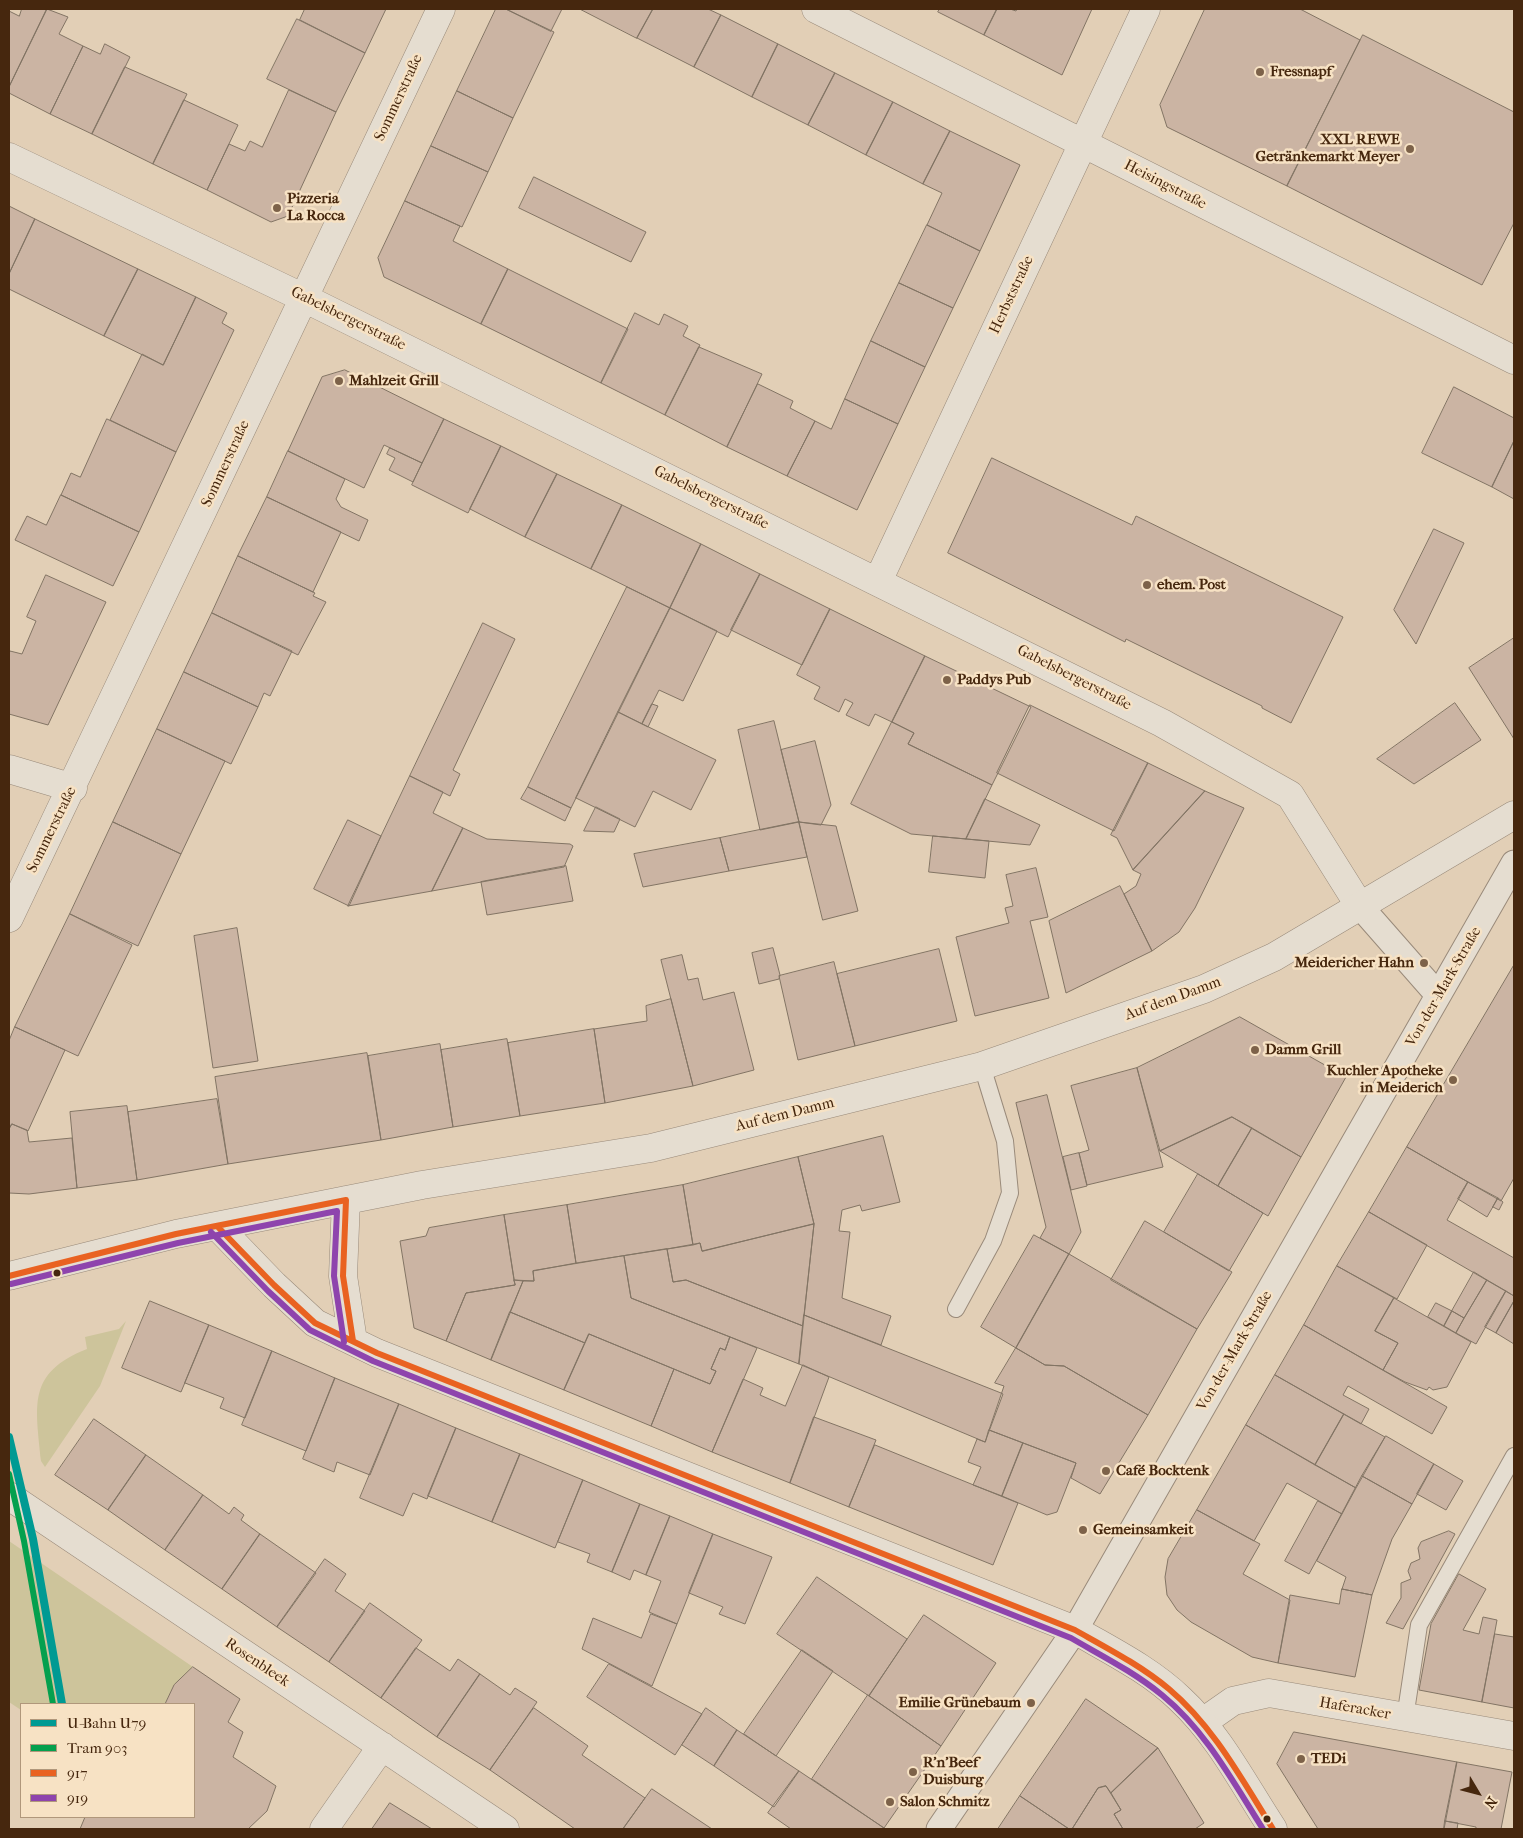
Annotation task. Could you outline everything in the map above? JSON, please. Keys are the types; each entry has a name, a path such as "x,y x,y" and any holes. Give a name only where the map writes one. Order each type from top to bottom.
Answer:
{"street":[{"name":"Sommerstraße","path":"9,918 73,788 441,9"},
{"name":"Heisingstraße","path":"816,9 1514,360"},
{"name":"Herbststraße","path":"878,581 1146,9"},
{"name":"Gabelsbergerstraße","path":"9,157 304,298 1162,723 1290,795 1360,905"},
{"path":"9,769 73,788"},
{"name":"Auf dem Damm","path":"9,1276 176,1234 346,1200 422,1185 651,1148 982,1066 1204,989 1274,956 1514,815"},
{"name":"Von-der-Mark-Straße","path":"939,1829 1075,1630 1514,863"},
{"path":"1360,905 1438,995"},
{"path":"346,1200 343,1276 354,1342"},
{"path":"217,1226 274,1285 315,1323 354,1342 1075,1630 1141,1668 1180,1698 1203,1722 1273,1829"},
{"name":"Rosenbleek","path":"9,1496 505,1829"},
{"name":"Haferacker","path":"1203,1722 1233,1701 1269,1693 1514,1736"},
{"path":"324,1829 382,1746"}],"lane":[{"path":"956,1309 993,1241 1010,1193 1005,1141 982,1066"},
{"path":"1406,1718 1419,1626 1514,1456"}],"shaded area":[{"path":"126,1321 100,1386 45,1467 41,1461 37,1424 39,1393 44,1380 53,1369 67,1358 87,1349 85,1337 119,1329"},
{"path":"9,1541 193,1667 174,1685 165,1703 20,1703 20,1709 9,1702"}],"building":[{"path":"22,9 47,9 9,87 9,11 19,16"},
{"path":"47,9 68,17 59,34 83,46 50,114 9,93 9,87"},
{"path":"305,9 386,9 365,53 300,20"},
{"path":"496,9 506,9 554,32 513,118 457,91"},
{"path":"506,9 562,9 551,31"},
{"path":"580,9 653,9 637,38"},
{"path":"653,9 708,9 721,15 694,67 637,38"},
{"path":"940,9 997,9 984,35 938,12"},
{"path":"997,9 1016,11 1017,9 1092,9 1062,75 984,35"},
{"name":"Fressnapf","path":"1205,9 1300,9 1360,40 1287,186 1167,127 1160,105"},
{"path":"721,15 778,44 752,97 694,67"},
{"path":"297,19 365,53 336,112 267,79"},
{"name":"XXL REWE Getränkemarkt Meyer","path":"1363,35 1514,112 1514,223 1482,285 1287,186"},
{"path":"105,44 130,57 92,134 50,114 83,46 100,54"},
{"path":"778,44 835,73 808,125 752,97"},
{"path":"125,67 187,94 153,164 92,134"},
{"path":"835,73 893,102 866,155 808,125"},
{"path":"289,90 336,112 288,216 271,222 207,190 229,144 245,151 250,141 262,147"},
{"path":"457,91 513,118 488,172 431,146"},
{"path":"184,100 238,125 207,190 153,164"},
{"path":"893,102 950,131 923,184 866,155"},
{"path":"950,131 1020,165 980,251 927,225 942,193 923,184"},
{"path":"431,146 488,172 462,227 405,201"},
{"path":"534,177 646,232 631,262 519,208"},
{"path":"405,201 460,226 453,241 508,269 481,324 384,277 378,258"},
{"path":"9,206 35,219 9,274"},
{"path":"35,219 138,269 104,336 9,289 9,274"},
{"path":"927,225 980,251 953,308 899,283"},
{"path":"138,269 196,297 163,365 104,336"},
{"path":"508,269 628,329 601,383 481,324"},
{"path":"899,283 953,308 925,367 871,341"},
{"path":"196,297 227,313 222,323 234,330 176,452 110,420 142,354 163,365"},
{"path":"635,313 659,325 664,314 688,326 683,336 700,345 665,415 601,383"},
{"path":"871,341 925,367 898,424 845,399"},
{"path":"699,347 762,374 727,447 665,415"},
{"path":"345,370 444,419 422,463 384,445 364,488 288,451 322,377"},
{"path":"758,384 793,401 790,408 815,421 787,476 727,447"},
{"path":"1454,387 1514,418 1514,441 1492,487 1422,453"},
{"path":"845,399 898,424 857,510 787,476 815,421 831,429"},
{"path":"107,419 176,452 139,532 61,495 71,473 80,477"},
{"path":"444,419 501,446 468,513 412,485"},
{"path":"1514,441 1514,499 1492,487"},
{"path":"501,446 557,474 525,537 470,509"},
{"path":"390,448 422,463 413,482 389,470 395,458 387,454"},
{"path":"288,451 345,479 336,499 341,507 368,520 359,541 267,497"},
{"name":"ehem. Post","path":"992,458 1132,525 1136,516 1343,617 1291,723 1262,708 1262,706 1126,639 1125,642 948,553"},
{"path":"557,474 622,505 591,569 525,537"},
{"path":"61,495 139,532 113,586 15,540 27,516 46,525"},
{"path":"267,497 341,532 313,592 238,556"},
{"path":"622,505 701,544 670,608 591,569"},
{"path":"1434,529 1464,543 1416,644 1394,610"},
{"path":"701,544 760,574 728,637 670,608"},
{"path":"238,556 315,593 313,596 326,602 298,655 212,613"},
{"path":"760,574 830,609 802,665 731,630"},
{"path":"46,575 106,602 48,725 9,714 9,654 10,651 22,654 36,621 27,617"},
{"path":"627,587 670,608 571,808 528,787"},
{"path":"670,608 717,631 683,701 659,690 642,724 618,712"},
{"path":"830,609 925,656 892,722 875,714 869,726 846,715 853,703 845,699 839,712 814,699 820,687 797,675"},
{"path":"212,613 292,651 270,696 264,693 258,707 184,672"},
{"path":"483,623 515,639 453,770 460,774 450,796 410,776"},
{"path":"1514,638 1514,739 1469,668"},
{"path":"925,656 1031,707 992,785 908,744 914,733 892,722"},
{"path":"184,672 258,707 231,764 157,729"},
{"path":"1455,703 1481,740 1414,784 1377,759"},
{"path":"652,704 658,706 648,727 642,724"},
{"path":"1030,705 1148,763 1114,831 997,773"},
{"path":"618,712 716,760 691,810 653,791 635,827 576,798"},
{"path":"774,721 799,822 760,830 738,730"},
{"path":"892,722 914,733 908,744 992,785 966,839 911,834 851,804"},
{"path":"157,729 225,761 181,854 113,822"},
{"path":"815,741 831,805 821,825 799,822 781,750"},
{"path":"1148,763 1205,791 1133,870 1117,838 1111,835"},
{"path":"410,776 443,792 433,813 463,828 432,891 348,906"},
{"path":"528,787 571,808 565,821 521,799"},
{"path":"1205,791 1244,808 1195,908 1179,932 1152,951 1124,894 1136,886 1141,874 1133,870"},
{"path":"985,799 1040,825 1030,845 966,839"},
{"path":"596,807 620,819 614,832 584,831"},
{"path":"348,820 381,836 349,906 314,889"},
{"path":"113,822 181,854 138,946 70,914"},
{"path":"799,822 807,857 729,871 720,838"},
{"path":"799,822 836,826 858,911 823,920"},
{"path":"463,828 487,839 570,844 573,846 564,867 432,891"},
{"path":"933,836 989,841 985,878 929,872"},
{"path":"720,838 729,871 643,887 634,854"},
{"path":"566,866 573,901 487,915 481,882"},
{"path":"1036,868 1048,917 1030,921 1049,998 975,1016 956,937 1009,923 1005,908 1013,906 1006,875"},
{"path":"1120,886 1152,951 1066,993 1049,921"},
{"path":"70,914 132,945 78,1056 15,1027"},
{"path":"237,928 258,1061 213,1068 194,936"},
{"path":"773,948 780,975 779,979 759,984 752,953"},
{"path":"939,949 957,1021 855,1046 837,974"},
{"path":"682,955 688,980 698,978 703,1000 734,992 754,1070 693,1086 661,960"},
{"path":"834,962 855,1046 798,1060 779,976"},
{"path":"1514,965 1514,1178 1501,1201 1407,1147"},
{"path":"671,999 693,1086 605,1103 594,1029 647,1021 646,1006"},
{"path":"1240,1017 1346,1077 1301,1157 1232,1117 1160,1151 1137,1068"},
{"path":"15,1027 65,1050 28,1131 12,1124 9,1129 9,1041"},
{"path":"594,1029 605,1103 520,1116 508,1043"},
{"path":"507,1039 520,1116 453,1127 441,1050"},
{"path":"440,1044 453,1127 381,1140 368,1056"},
{"path":"367,1053 381,1140 228,1164 215,1077"},
{"path":"1137,1068 1163,1167 1087,1185 1079,1153 1089,1150 1071,1086"},
{"path":"1047,1095 1081,1232 1069,1254 1040,1238 1046,1227 1016,1103"},
{"path":"217,1099 228,1164 137,1180 128,1112"},
{"path":"127,1106 137,1180 77,1188 70,1112"},
{"path":"1232,1117 1252,1128 1218,1186 1160,1151"},
{"path":"12,1124 27,1130 29,1142 72,1138 77,1188 29,1194 9,1193 9,1129"},
{"path":"1252,1128 1301,1157 1268,1216 1218,1186"},
{"path":"883,1136 900,1202 862,1211 860,1205 842,1210 839,1231 850,1232 842,1298 891,1316 881,1345 804,1315 814,1224 798,1157"},
{"path":"1407,1147 1468,1182 1447,1220 1514,1258 1514,1296 1369,1212"},
{"path":"1079,1153 1087,1186 1071,1190 1063,1157"},
{"path":"798,1157 814,1224 702,1251 700,1243 693,1245 683,1185"},
{"path":"1198,1174 1263,1213 1229,1271 1164,1232"},
{"path":"1468,1182 1498,1198 1487,1217 1458,1199"},
{"path":"683,1185 693,1245 576,1263 567,1205"},
{"path":"1498,1198 1503,1202 1499,1210 1493,1207"},
{"path":"567,1205 576,1263 533,1271 534,1281 514,1280 504,1215"},
{"path":"1369,1212 1427,1245 1397,1299 1337,1266"},
{"path":"504,1215 515,1285 466,1293 446,1341 414,1328 400,1241 426,1236 429,1228"},
{"path":"1145,1221 1232,1272 1197,1329 1111,1280"},
{"path":"814,1224 803,1326 686,1280 673,1282 667,1249 700,1243 702,1251"},
{"path":"1034,1235 1069,1254 1016,1348 981,1327"},
{"path":"667,1249 673,1282 686,1280 803,1326 799,1364 631,1298 624,1256"},
{"path":"1069,1254 1197,1329 1148,1415 1064,1366 1045,1365 1016,1348"},
{"path":"624,1256 631,1298 730,1337 725,1350 720,1348 711,1369 716,1371 710,1384 589,1334 585,1343 510,1312 523,1281 534,1281 533,1271"},
{"path":"1337,1266 1394,1298 1375,1331 1398,1343 1383,1370 1304,1325"},
{"path":"1474,1272 1487,1280 1464,1318 1452,1311"},
{"path":"514,1280 523,1281 491,1360 446,1341 466,1293 515,1285"},
{"path":"1487,1280 1506,1291 1476,1344 1456,1333"},
{"path":"1506,1291 1514,1296 1514,1301 1496,1333 1485,1327"},
{"path":"1394,1298 1471,1342 1447,1387 1433,1390 1429,1387 1427,1390 1405,1382 1383,1370 1398,1343 1375,1331"},
{"path":"150,1301 209,1325 181,1392 122,1368"},
{"path":"1514,1301 1514,1344 1496,1333"},
{"path":"1436,1303 1452,1311 1444,1326 1428,1317"},
{"path":"1452,1311 1464,1318 1456,1333 1444,1326"},
{"path":"510,1312 585,1343 564,1390 491,1360"},
{"path":"804,1315 1003,1394 985,1442 799,1364"},
{"path":"209,1325 272,1351 245,1418 220,1408 224,1398 185,1383"},
{"path":"1304,1325 1447,1407 1432,1434 1348,1386 1343,1395 1369,1409 1361,1424 1275,1375"},
{"path":"589,1334 674,1369 651,1426 564,1390"},
{"path":"730,1337 757,1348 712,1452 651,1426 674,1369 710,1384 716,1371 711,1369 720,1348 725,1350"},
{"path":"1016,1348 1045,1365 1064,1366 1148,1415 1100,1494 1071,1478 1076,1463 989,1430 1004,1386 995,1383"},
{"path":"272,1351 335,1378 306,1451 242,1425"},
{"path":"803,1365 829,1377 790,1483 712,1452 743,1379 763,1388 760,1395 785,1406"},
{"path":"1275,1375 1344,1414 1315,1465 1246,1425"},
{"path":"335,1378 399,1404 370,1475 337,1462 334,1472 303,1459"},
{"path":"399,1404 456,1428 427,1499 413,1493 403,1516 360,1498"},
{"path":"1344,1414 1385,1437 1356,1488 1315,1465"},
{"path":"814,1417 876,1440 849,1507 790,1483"},
{"path":"94,1419 146,1455 108,1510 55,1475"},
{"path":"1246,1425 1356,1488 1342,1514 1287,1483 1254,1541 1197,1510"},
{"path":"456,1428 520,1454 492,1522 428,1496"},
{"path":"989,1430 1023,1443 1002,1496 973,1485 981,1467 968,1462 977,1439 985,1442"},
{"path":"1386,1436 1434,1464 1412,1504 1362,1476"},
{"path":"1023,1443 1076,1463 1057,1512 1047,1515 1002,1496"},
{"path":"875,1445 1018,1503 993,1565 849,1507"},
{"path":"520,1454 583,1480 555,1548 492,1522"},
{"path":"146,1455 203,1495 165,1550 108,1510"},
{"path":"1434,1464 1463,1481 1446,1510 1417,1494"},
{"path":"1362,1476 1412,1504 1392,1539 1372,1595 1342,1589 1346,1577 1317,1561"},
{"path":"583,1480 640,1504 612,1572 587,1562 590,1554 558,1542"},
{"path":"203,1495 229,1514 234,1507 244,1515 241,1520 260,1534 222,1589 165,1550"},
{"path":"1318,1501 1342,1514 1309,1574 1285,1561"},
{"path":"640,1504 670,1516 646,1575 634,1570 630,1580 612,1572"},
{"path":"1197,1510 1260,1544 1243,1574 1290,1600 1278,1663 1252,1657 1191,1622 1177,1610 1167,1595 1165,1577 1168,1559"},
{"path":"670,1516 713,1534 677,1624 649,1612 661,1581 646,1575"},
{"path":"1449,1531 1455,1534 1403,1629 1386,1623 1401,1598 1401,1583 1411,1579 1408,1571 1411,1563 1420,1559 1418,1548 1421,1542"},
{"path":"260,1534 316,1573 277,1627 222,1589"},
{"path":"713,1534 772,1557 745,1624 719,1614 723,1607 689,1593"},
{"path":"325,1559 346,1574 335,1591 365,1611 329,1662 277,1627"},
{"path":"1459,1574 1486,1589 1463,1630 1479,1634 1483,1617 1497,1620 1482,1702 1419,1690 1431,1624"},
{"path":"817,1577 907,1639 869,1696 777,1634"},
{"path":"1342,1589 1372,1595 1355,1677 1278,1663 1290,1595 1339,1604"},
{"path":"370,1603 422,1640 381,1698 329,1662"},
{"path":"651,1614 677,1624 652,1686 582,1649 593,1618 641,1638"},
{"path":"924,1615 996,1663 941,1746 869,1696"},
{"path":"1495,1634 1514,1637 1514,1708 1482,1702"},
{"path":"416,1648 450,1671 458,1659 480,1674 437,1737 381,1698"},
{"path":"802,1650 833,1671 776,1756 744,1734"},
{"path":"609,1664 702,1714 675,1755 587,1697"},
{"path":"193,1667 240,1699 228,1722 243,1732 233,1757 276,1786 267,1811 248,1829 80,1829 85,1818 195,1818 195,1703 165,1703 174,1685"},
{"path":"480,1674 510,1695 515,1688 537,1702 490,1770 437,1737"},
{"path":"868,1695 941,1746 884,1828 812,1779"},
{"path":"1086,1699 1158,1748 1111,1793 1106,1786 1098,1788 1072,1829 1069,1829 1020,1796"},
{"path":"534,1708 588,1746 582,1755 645,1798 623,1829 575,1829 490,1770"},
{"path":"706,1708 737,1730 714,1766 682,1745"},
{"path":"737,1730 799,1771 774,1807 714,1766"},
{"path":"1294,1732 1457,1762 1444,1829 1318,1829 1277,1764"},
{"path":"1158,1748 1204,1823 1195,1829 1123,1829 1114,1814 1121,1810 1111,1793"},
{"path":"1457,1762 1512,1772 1501,1829 1476,1829 1476,1827 1445,1821"},
{"path":"799,1771 884,1828 791,1829 768,1813"},
{"path":"1106,1786 1121,1810 1114,1814 1123,1829 1072,1829 1098,1788"},
{"path":"652,1789 712,1829 623,1829"},
{"path":"1020,1796 1069,1829 998,1829"},
{"path":"390,1803 432,1829 372,1829"},
{"path":"1445,1821 1458,1823 1457,1829 1444,1829"}],"metro line":[{"name":"U79","path":"9,1437 33,1539 62,1703"}],"tram line":[{"name":"903","path":"9,1474 24,1541 53,1703"}],"transit line":[{"name":"917","path":"9,1276 176,1234 346,1200 343,1276 353,1341"},
{"name":"919","path":"11,1284 178,1243 337,1211 334,1276 344,1342"},
{"name":"917","path":"217,1226 274,1285 315,1323 377,1353 1075,1630 1111,1650 1147,1672 1169,1689 1200,1720 1214,1737 1273,1829"},
{"name":"919","path":"211,1232 268,1291 310,1330 373,1361 1071,1638 1129,1672 1162,1695 1178,1709 1218,1758 1263,1829"}],"place":[{"name":"Fressnapf","path":"1260,72"},
{"name":"XXL REWE Getränkemarkt Meyer","path":"1410,149"},
{"name":"Pizzeria La Rocca","path":"277,208"},
{"name":"Mahlzeit Grill","path":"339,381"},
{"name":"ehem. Post","path":"1147,585"},
{"name":"Paddys Pub","path":"947,680"},
{"name":"Meidericher Hahn","path":"1424,963"},
{"name":"Damm Grill","path":"1255,1050"},
{"name":"Kuchler Apotheke in Meiderich","path":"1453,1080"},
{"name":"Café Bocktenk","path":"1106,1471"},
{"name":"Gemeinsamkeit","path":"1083,1530"},
{"name":"Emilie Grünebaum","path":"1031,1703"},
{"name":"TEDi","path":"1301,1759"},
{"name":"R'n'Beef Duisburg","path":"913,1772"},
{"name":"Salon Schmitz","path":"890,1802"}]}
